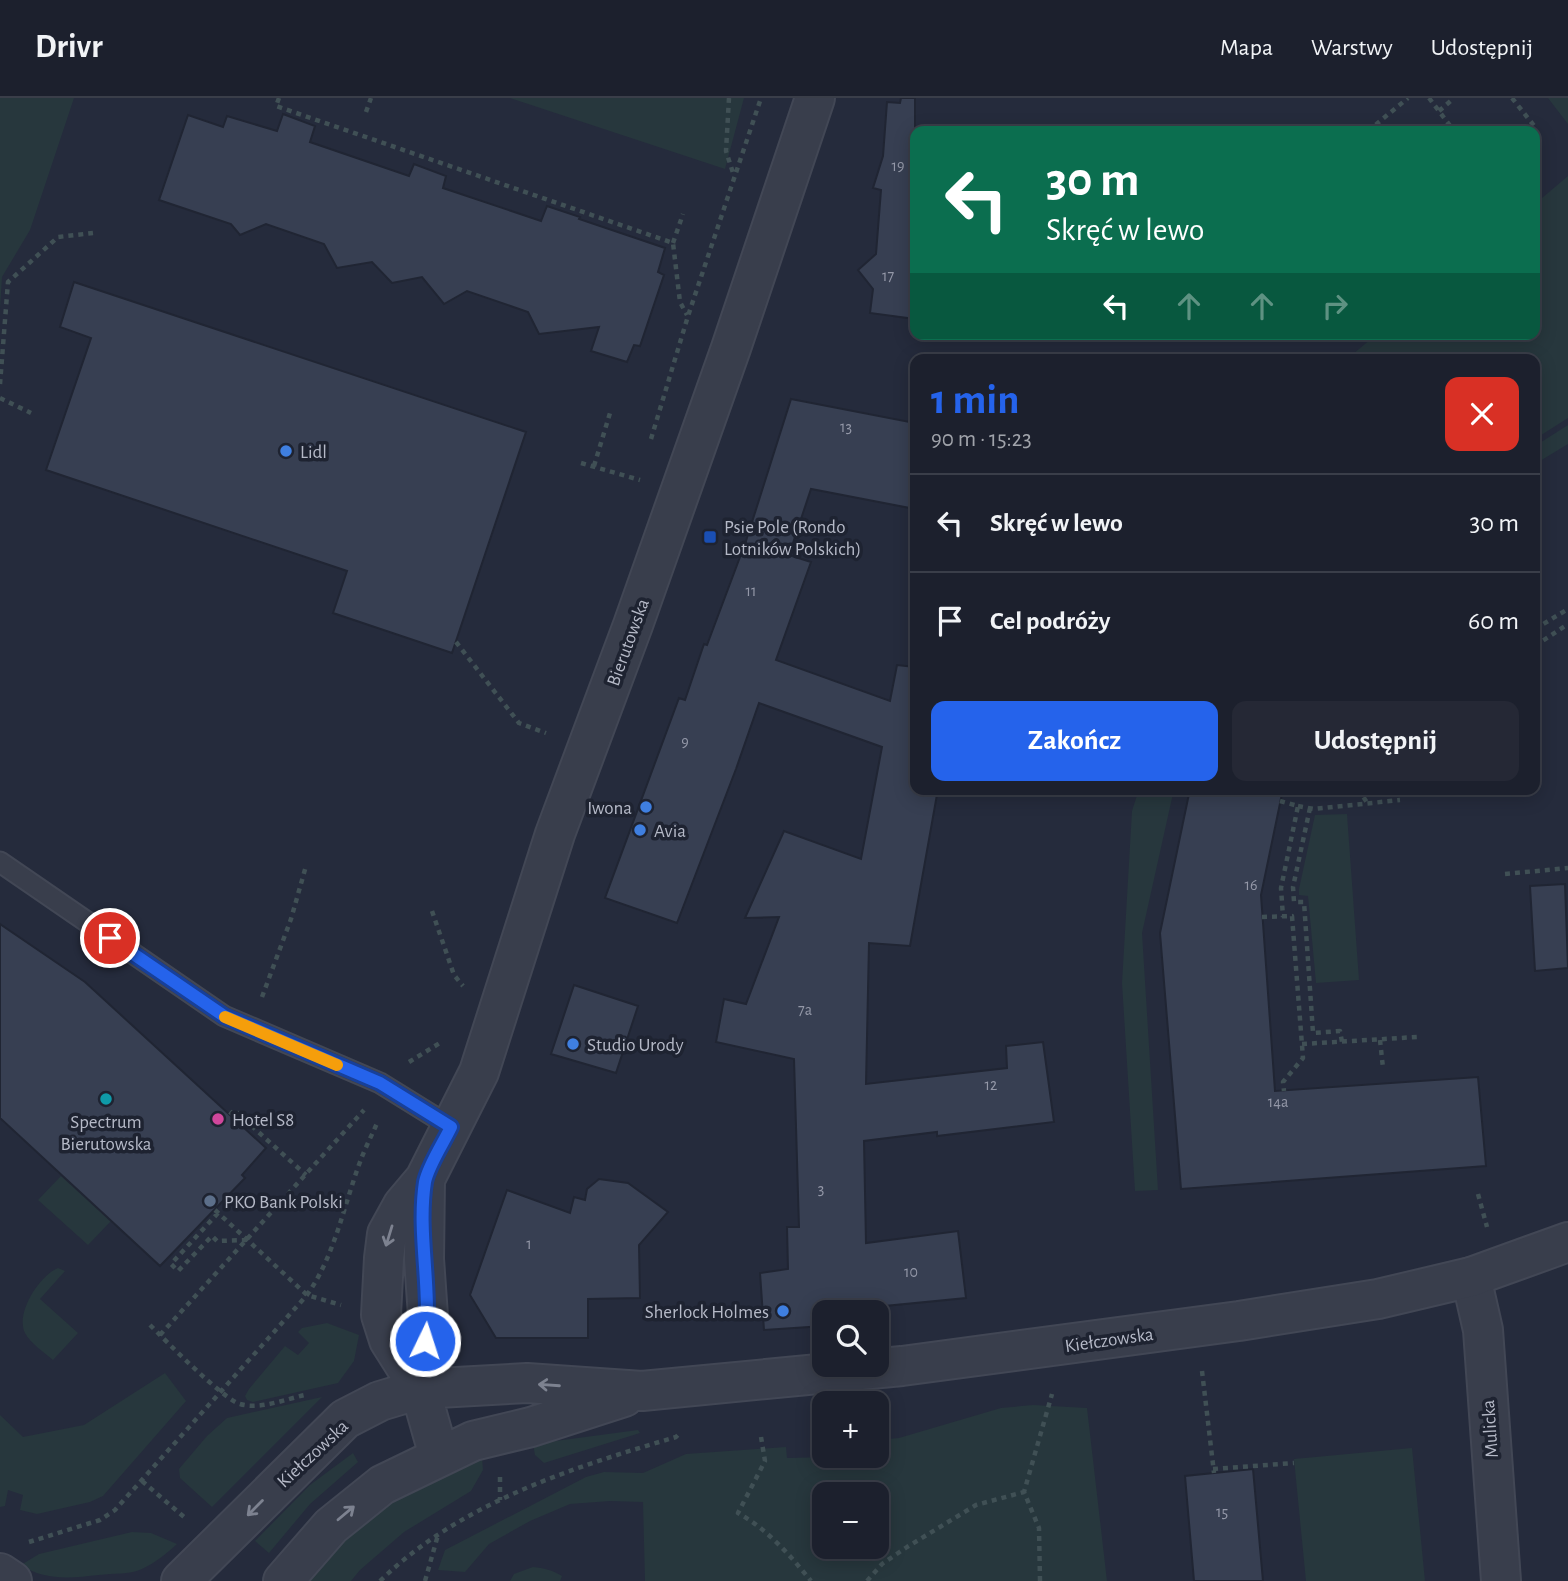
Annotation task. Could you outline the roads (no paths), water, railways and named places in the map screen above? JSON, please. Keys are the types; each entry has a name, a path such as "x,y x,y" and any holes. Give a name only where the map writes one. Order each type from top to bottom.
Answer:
{"street":[{"name":"Bierutowska","path":"439,1457 420,1390 388,1340 381,1315 387,1234 403,1205 425,1180 479,1072 555,834 634,625 815,98"},
{"name":"Kiełczowska","path":"181,1581 345,1419 380,1401 420,1390 527,1383 642,1391 902,1366 1240,1321 1378,1299 1471,1277 1568,1242"},
{"name":"Mulicka","path":"1471,1277 1483,1330 1501,1581"},
{"name":"Kiełczowska","path":"283,1581 331,1526 382,1485 482,1438 531,1427 642,1391"},
{"path":"0,1573 12,1581"}],"lane":[{"path":"0,862 224,1016 380,1083 451,1127"}],"place":[{"name":"Lidl","path":"286,451"},
{"name":"Psie Pole (Rondo Lotników Polskich)","path":"710,537"},
{"name":"Iwona","path":"646,807"},
{"name":"Avia","path":"640,830"},
{"name":"Studio Urody","path":"573,1044"},
{"name":"Spectrum Bierutowska","path":"106,1099"},
{"name":"Hotel S8","path":"218,1119"},
{"name":"PKO Bank Polski","path":"210,1201"},
{"name":"Sherlock Holmes","path":"783,1311"}]}
